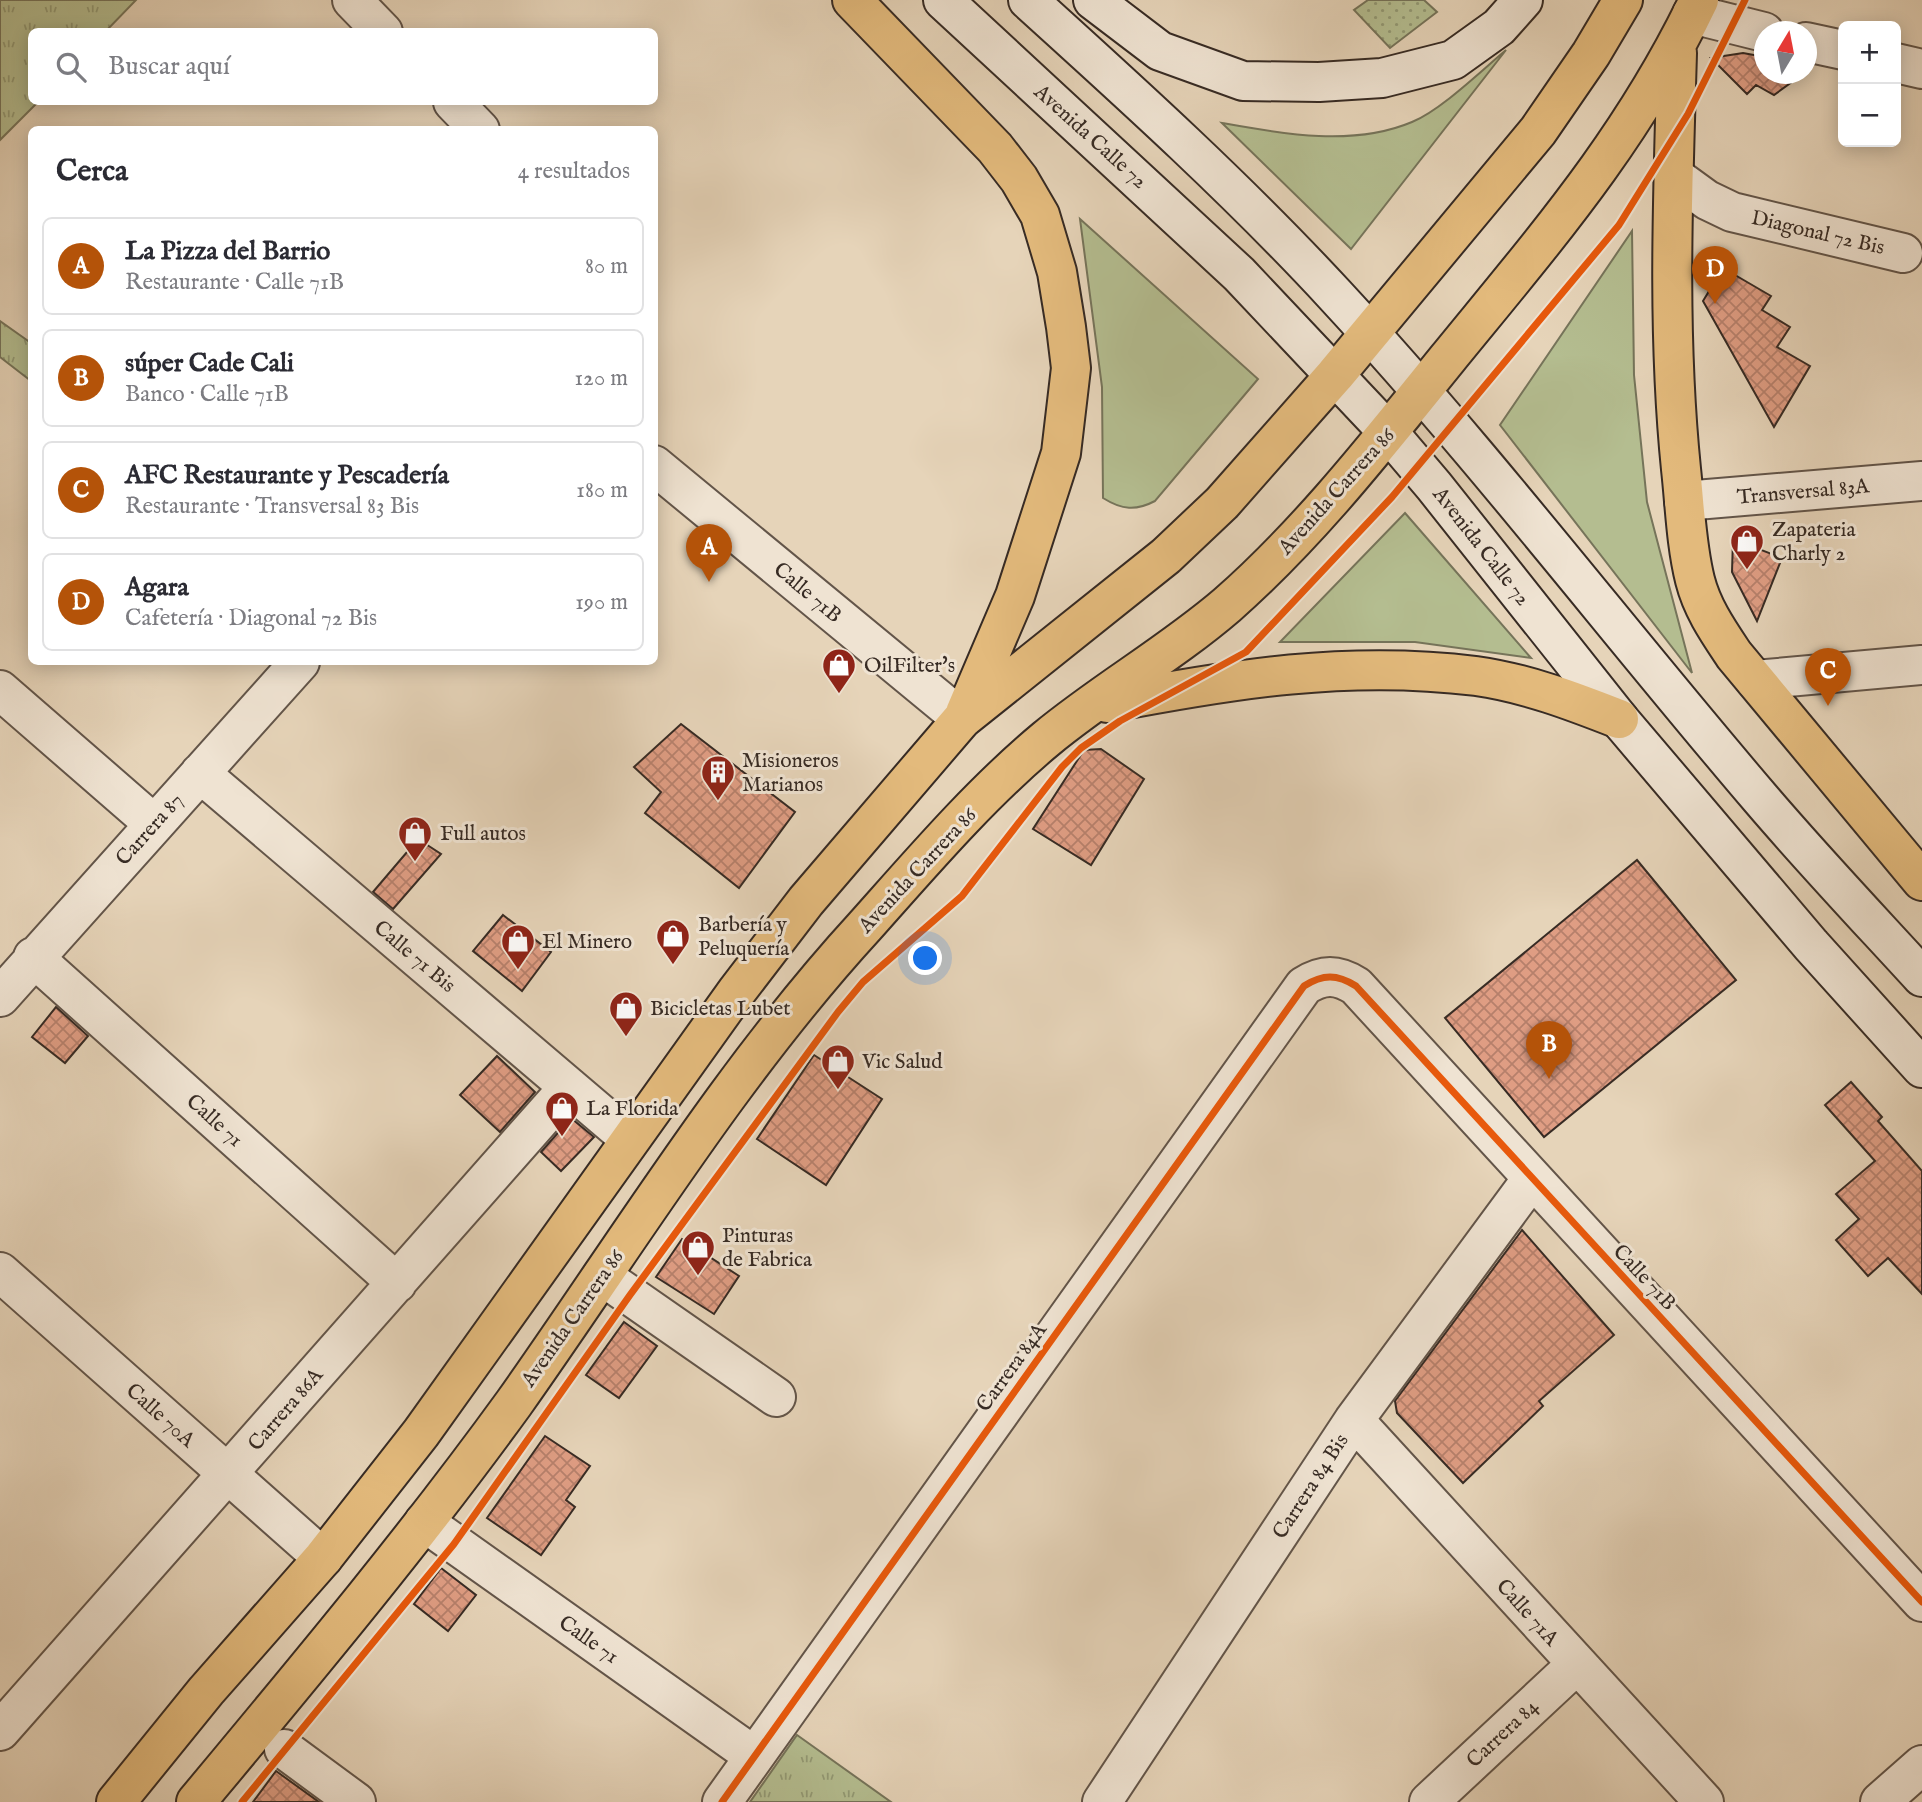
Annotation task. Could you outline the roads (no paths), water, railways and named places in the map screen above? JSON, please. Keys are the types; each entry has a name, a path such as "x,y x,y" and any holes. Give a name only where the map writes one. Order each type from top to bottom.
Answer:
{"main road":[{"path":"852,0 995,148 1019,179 1043,226 1057,272 1066,327 1071,368 1061,453 1015,596 962,719"},
{"path":"116,1802 323,1558 421,1433 630,1139 806,901 962,719 1149,570 1195,529 1335,375 1538,131 1591,54 1623,0"},
{"path":"1690,20 1674,176 1672,234 1675,378 1684,501 1695,579 1712,623 1755,680 1922,881"},
{"name":"Avenida Carrera 86","path":"196,1802 365,1599 514,1403 779,1024 868,922 988,793 1050,735 1160,658 1252,582 1389,433 1604,164 1646,102 1690,20"},
{"path":"1091,706 1257,676 1305,671 1413,671 1478,677 1532,688 1619,719"}],"street":[{"path":"352,0 379,28"},
{"name":"Avenida Calle 72","path":"943,0 1204,240 1278,313 1389,433 1619,719 1811,945 1922,1069"},
{"path":"1028,0 1131,93 1288,245 1370,333 1542,531 1762,800 1922,977"},
{"path":"1093,0 1160,51 1243,81 1319,82 1382,78 1453,60 1499,27 1523,0"},
{"path":"1690,20 1754,30"},
{"path":"1817,44 1838,49"},
{"path":"1901,64 1922,69"},
{"path":"456,105 476,126"},
{"name":"Diagonal 72 Bis","path":"1674,176 1707,200 1732,212 1903,253"},
{"name":"Diagonal 72 Bis","path":"1672,234 1684,224 1706,213 1732,212"},
{"name":"Calle 71B","path":"658,468 962,719"},
{"name":"Transversal 83A","path":"1684,501 1922,481"},
{"name":"Carrera 87","path":"0,997 33,957 297,665"},
{"path":"1755,680 1922,665"},
{"path":"0,690 154,824"},
{"name":"Calle 71 Bis","path":"200,773 630,1139"},
{"name":"Calle 71","path":"33,957 397,1283"},
{"name":"Carrera 84A","path":"722,1802 1304,986 1320,976 1342,977"},
{"name":"Calle 71B","path":"1342,977 1356,986 1531,1180 1922,1602"},
{"name":"Carrera 86A","path":"0,1731 569,1087"},
{"name":"Carrera 84 Bis","path":"1102,1802 1354,1420 1531,1180"},
{"name":"Calle 70A","path":"0,1272 323,1558"},
{"path":"602,1276 776,1397"},
{"name":"Calle 71A","path":"1354,1420 1704,1802"},
{"name":"Calle 71","path":"424,1522 754,1756"},
{"name":"Carrera 84","path":"1429,1802 1576,1665"},
{"path":"284,1749 356,1802"},
{"path":"1880,1802 1922,1765"}],"place":[{"name":"Agara","path":"1715,304"},
{"name":"Zapateria Charly 2","path":"1747,571"},
{"name":"La Pizza del Barrio","path":"709,582"},
{"name":"OilFilter's","path":"839,695"},
{"name":"AFC Restaurante y Pescadería","path":"1828,706"},
{"name":"Misioneros Marianos","path":"718,802"},
{"name":"Full autos","path":"415,863"},
{"name":"Barbería y Peluquería","path":"673,966"},
{"name":"El Minero","path":"518,971"},
{"name":"Bicicletas Lubet","path":"626,1038"},
{"name":"súper Cade Cali","path":"1549,1079"},
{"name":"Vic Salud","path":"838,1091"},
{"name":"La Florida","path":"562,1138"},
{"name":"Pinturas de Fabrica","path":"698,1277"}]}
